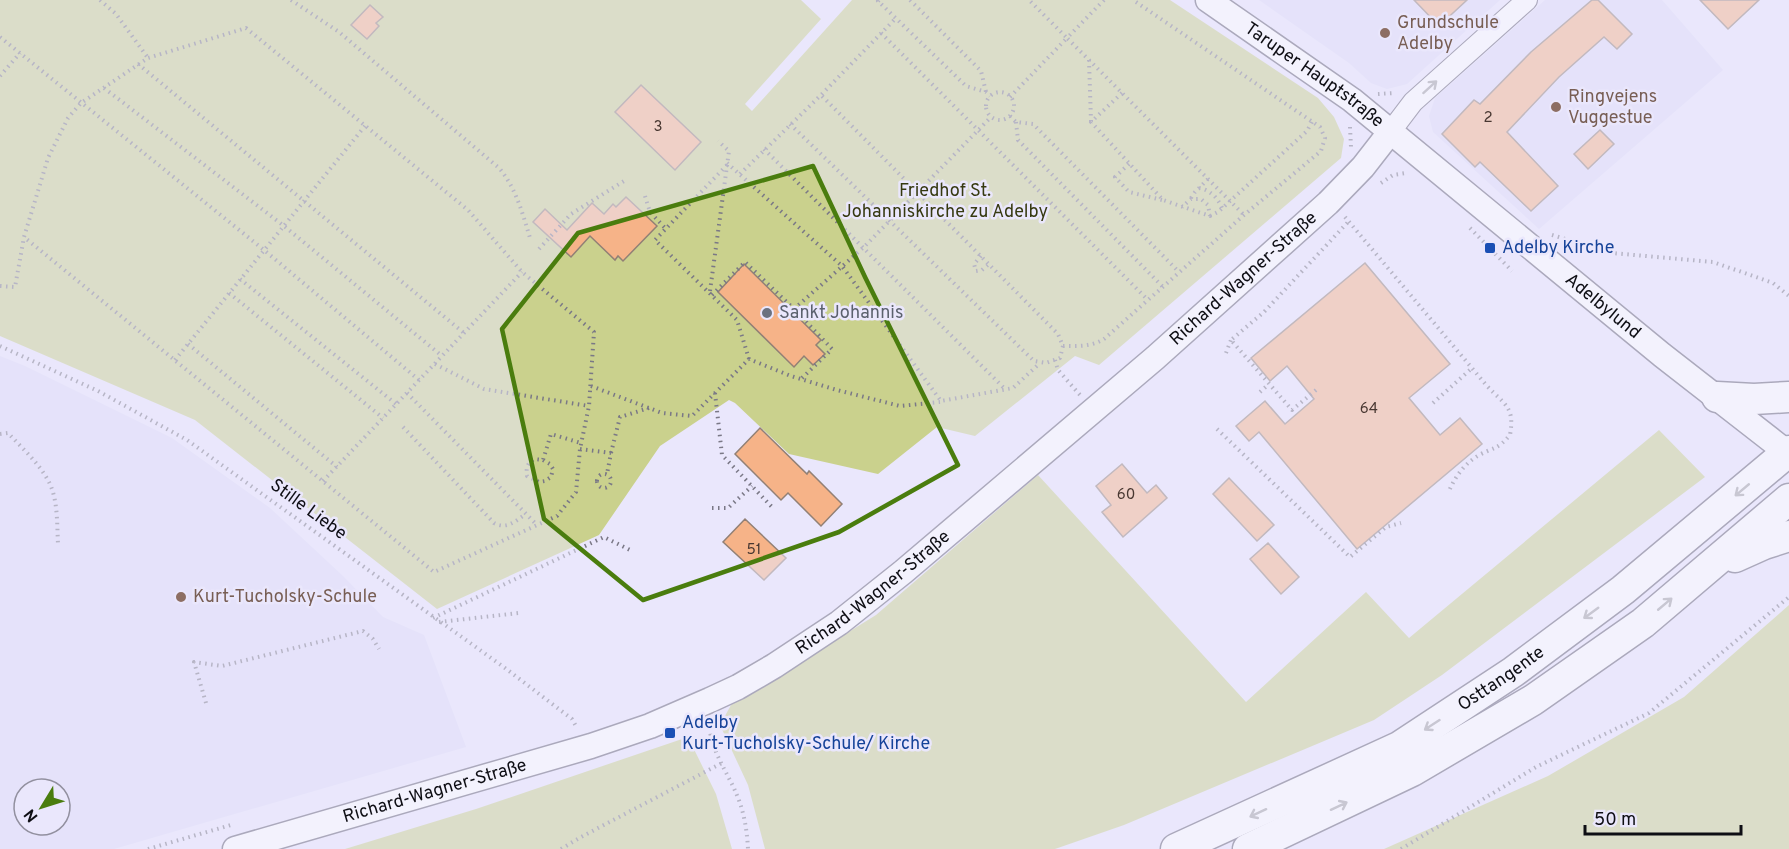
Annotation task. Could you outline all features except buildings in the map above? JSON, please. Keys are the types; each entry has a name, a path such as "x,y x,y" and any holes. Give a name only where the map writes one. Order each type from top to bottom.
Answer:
{"main road":[{"path":"1717,397 1754,399 1789,397"},
{"name":"Osttangente","path":"1176,849 1399,747 1513,672 1623,590 1788,452"},
{"name":"Osttangente","path":"1248,849 1412,771 1533,700 1643,623 1789,499"},
{"path":"1705,571 1764,544 1789,536"}],"street":[{"name":"Taruper Hauptstraße","path":"1208,0 1352,100 1396,124"},
{"path":"1396,124 1413,102 1527,0"},
{"name":"Richard-Wagner-Straße","path":"235,849 591,746 650,726 738,687 765,671 839,623 903,572 1155,358 1331,200 1363,167 1396,124"},
{"name":"Adelbylund","path":"1396,124 1662,355 1788,452"}],"path":[{"path":"100,0 116,14 148,58"},
{"path":"291,0 339,32 500,168 515,192 531,241"},
{"path":"879,0 966,86 986,92 990,96"},
{"path":"910,0 981,71 986,92"},
{"path":"1029,0 1244,215"},
{"path":"1010,97 1104,0"},
{"path":"1063,346 1096,344 1321,151 1324,138 1320,127 1132,0"},
{"path":"740,174 896,18"},
{"path":"0,286 15,287 24,237 48,158 68,118 81,103 148,58 246,28 468,210 522,272 594,332 589,406 581,442 576,492 557,516 434,572 24,237"},
{"path":"881,33 1148,301"},
{"path":"0,37 264,250 419,380"},
{"path":"0,76 20,53"},
{"path":"1089,60 1091,122 1163,201"},
{"path":"138,64 464,333"},
{"path":"104,88 284,226 442,356"},
{"path":"998,92 1010,97 1014,105 1010,116 999,121 991,117 986,105 990,96 998,92"},
{"path":"1091,122 1122,93"},
{"path":"1377,94 1396,124"},
{"path":"790,124 1035,361 1047,363 1060,358 1063,346 1058,334 821,95"},
{"path":"1010,116 1016,122 1033,124 1179,272"},
{"path":"794,309 864,247 991,117"},
{"path":"1347,118 1351,147 1347,154"},
{"path":"1016,122 1018,140 1163,287"},
{"path":"1210,216 1222,208 1307,131 1312,122"},
{"path":"175,360 365,126"},
{"path":"711,293 729,151 718,141"},
{"path":"764,149 1006,390"},
{"path":"727,164 842,266 941,401"},
{"path":"727,164 655,240 737,320 749,358"},
{"path":"1130,164 1115,177 1129,192 1210,216"},
{"path":"1377,186 1393,175 1414,174"},
{"path":"1182,207 1208,178"},
{"path":"539,249 571,214 624,181"},
{"path":"1199,188 1205,189 1216,197 1222,208"},
{"path":"645,196 650,212 666,229"},
{"path":"1191,199 1201,199 1205,202 1208,205 1210,216"},
{"path":"1331,200 1472,368 1509,407 1512,414 1509,435 1494,450 1482,454 1460,470 1449,491"},
{"path":"1226,352 1232,340 1264,312 1349,221"},
{"path":"1467,225 1512,271"},
{"path":"1546,233 1611,253 1713,262 1773,283 1789,296"},
{"path":"981,256 974,264 976,271 982,270 989,264"},
{"path":"711,293 745,262 832,349 801,379"},
{"path":"323,481 522,272"},
{"path":"240,279 396,404"},
{"path":"229,293 383,418"},
{"path":"1232,340 1292,411 1316,390"},
{"path":"189,344 337,466"},
{"name":"Stille Liebe","path":"0,346 98,391 187,440 505,668 572,719 577,728 567,732"},
{"path":"749,358 801,379 900,406 1013,388 1041,362"},
{"path":"591,386 662,413 692,416 749,358"},
{"path":"1055,360 1058,370 1082,398"},
{"path":"435,364 484,389 589,406"},
{"path":"1433,403 1472,368"},
{"path":"1260,392 1269,384"},
{"path":"407,393 536,524"},
{"path":"714,393 722,455 772,507"},
{"path":"607,474 620,417 649,408"},
{"path":"403,427 494,523 507,526 526,514"},
{"path":"1217,429 1350,557 1386,527 1401,523"},
{"path":"0,434 8,433 37,464 51,485 56,505 58,544"},
{"path":"543,460 551,434 581,442"},
{"path":"580,449 611,453"},
{"path":"534,459 543,460 553,469 551,477 539,482 527,476 528,463 534,459"},
{"path":"712,508 728,508 752,486"},
{"path":"433,618 604,537 630,550"},
{"path":"1401,849 1536,767 1649,713 1789,597"},
{"path":"439,622 519,613"},
{"path":"206,703 194,662 222,666 363,631 373,639 379,649"},
{"path":"711,740 737,795 746,828 747,849"},
{"path":"561,849 722,763"},
{"path":"148,849 236,824"}],"highlighted area":[{"path":"813,166 958,465 839,532 643,600 544,519 502,329 578,233"}],"shaded area":[{"name":"Grundschule Adelby","path":"1259,0 1500,0 1407,84 1387,89 1371,83 1349,63"},
{"name":"Ringvejens Vuggestue","path":"1545,0 1662,0 1723,70 1539,229 1433,132 1429,116 1435,98"},
{"name":"Kurt-Tucholsky-Schule","path":"0,356 172,438 270,508 383,617 424,635 466,747 114,849 0,849"}],"green space":[{"name":"Friedhof St. Johanniskirche zu Adelby","path":"0,0 801,0 821,19 745,104 752,111 852,0 1170,0 1318,98 1334,117 1344,139 1341,158 1099,365 1075,356 975,436 937,427 878,474 789,454 729,400 660,446 599,535 437,609 195,420 0,336"},
{"path":"1659,430 1705,477 1442,675 1374,720 1124,825 1055,849 765,849 748,785 720,725 731,705 876,615 1038,475 1246,702 1366,592 1409,638"},
{"path":"1789,605 1789,849 1384,849 1548,776 1684,697"},
{"path":"688,737 716,794 732,849 345,849 476,809"}],"place":[{"name":"Grundschule Adelby","path":"1385,33"},
{"name":"Ringvejens Vuggestue","path":"1556,107"},
{"name":"Adelby Kirche","path":"1490,248"},
{"name":"Sankt Johannis","path":"767,313"},
{"name":"Kurt-Tucholsky-Schule","path":"181,597"},
{"name":"Adelby Kurt-Tucholsky-Schule/ Kirche","path":"670,733"}]}
